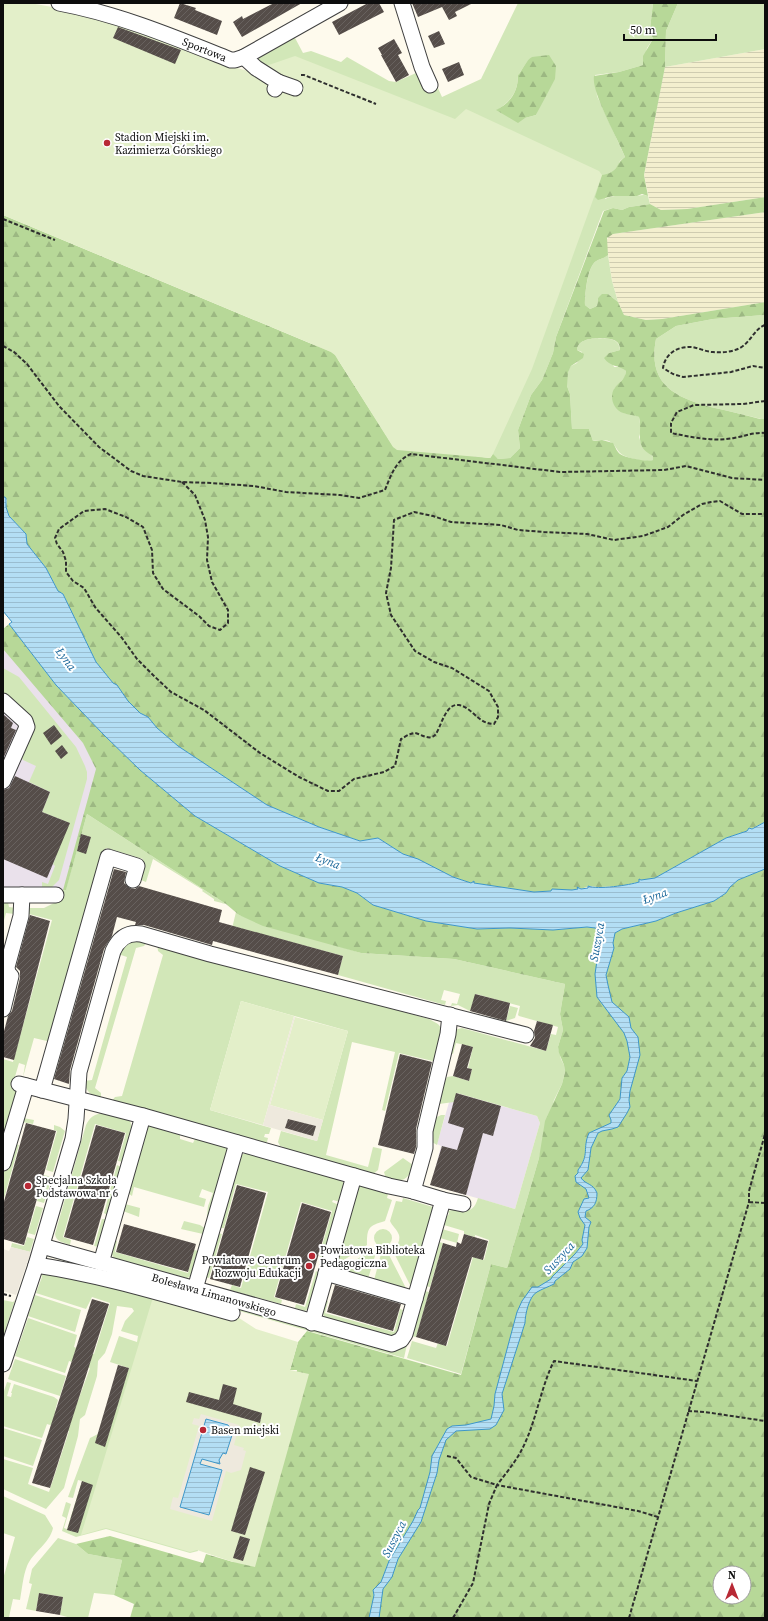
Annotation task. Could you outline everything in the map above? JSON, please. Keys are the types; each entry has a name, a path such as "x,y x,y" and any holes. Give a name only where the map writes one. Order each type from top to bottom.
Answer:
{"street":[{"name":"Sportowa","path":"59,3 120,18 190,43 231,60 244,57 340,3"},
{"path":"402,3 422,67 430,86"},
{"path":"244,57 276,86 296,82"},
{"path":"3,701 25,721 27,727 3,781"},
{"path":"42,1090 108,857 137,866 133,880"},
{"path":"3,895 56,895"},
{"path":"3,1010 11,976 8,973 7,968 21,916 22,895"},
{"path":"3,1364 42,1246 72,1139 76,1119 79,1072 114,950 116,944 123,937 132,934 142,934 210,954 526,1035"},
{"path":"414,1191 425,1148 425,1131 448,1034 450,1015"},
{"path":"3,1163 22,1085 143,1116 388,1186 464,1204"},
{"path":"101,1263 143,1116"},
{"path":"195,1289 237,1143"},
{"path":"312,1323 354,1176"},
{"path":"326,1274 415,1298 443,1200"},
{"name":"Bolesława Limanowskiego","path":"42,1246 387,1344 397,1342 403,1337 415,1298"},
{"path":"36,1265 88,1274 126,1283 232,1313"}],"path":[{"path":"296,82 304,75 376,104"},
{"path":"3,219 55,240"},
{"path":"765,325 759,327 748,342 741,348 730,351 711,352 690,347 678,349 669,353 664,360 663,368 673,374 683,377 724,373 754,366 765,368"},
{"path":"3,346 14,352 27,364 59,406 99,447 131,471 143,476 182,482 254,486 286,492 340,495 359,498 385,490 394,468 403,457 411,454 560,472 664,470 686,466 732,478 765,480"},
{"path":"765,401 743,404 694,405 678,412 671,423 671,433 695,438 733,438 757,432 765,433"},
{"path":"182,482 195,495 205,520 208,537 207,560 212,582 228,610 228,623 220,630 209,626 200,616 163,589 153,573 152,550 143,527 126,517 105,509 84,511 59,529 55,538 66,561 66,572 74,581 84,588 95,607 122,638 137,659 171,692 204,710 260,753 299,777 328,791 339,791 354,779 384,772 394,766 401,740 414,733 433,737 436,734 443,718 452,707 459,705 485,724 494,724 498,718 498,707 490,691 452,668 434,662 415,651 391,615 386,593 391,568 394,520 414,512 451,522 501,525 518,530 587,534 614,540 643,536 668,527 683,515 702,504 710,502 720,501 742,514 765,514"},
{"path":"629,1618 749,1202 749,1191 765,1134"},
{"path":"749,1202 765,1203"},
{"path":"453,1618 473,1582 490,1504 498,1485 526,1443 546,1377 554,1361 697,1381"},
{"path":"688,1411 765,1421"},
{"path":"446,1456 456,1458 472,1477 498,1485 546,1493 658,1517"}],"shaded area":[{"path":"765,49 765,197 687,209 661,210 650,204 644,175 665,67"},
{"path":"765,212 765,302 662,319 646,320 624,315 618,302 612,281 606,241 609,236 613,234"},
{"path":"3,641 102,756 66,890 3,890"},
{"path":"294,1016 295,1017 270,1105 323,1120 317,1141 210,1110 263,1125","holes":["288,1119 315,1126 285,1128"]},
{"path":"452,1092 537,1116 540,1123 515,1209 431,1185 441,1146 437,1144"},
{"path":"11,1247 31,1252 16,1295 3,1291 3,1249 9,1251"},
{"path":"201,1414 239,1425 234,1445 244,1448 243,1450 246,1451 241,1470 231,1473 226,1471 212,1521 170,1509 173,1497 178,1498 199,1426 192,1424 194,1418 199,1419","holes":["206,1419 226,1454 223,1453 219,1460 202,1459 200,1464 209,1515 181,1507"]}],"green space":[{"path":"3,3 30,3 69,10 123,25 230,66 259,74 263,67 295,56 455,119 466,109 599,171 602,175 532,369 490,458 397,450 393,447 335,355 331,352 3,215"},
{"path":"518,3 653,3 650,29 653,39 647,48 643,65 619,72 595,75 597,96 625,157 620,161 612,173 605,199 616,196 644,195 648,196 650,204 629,207 622,210 613,208 603,211 556,337 553,353 542,380 531,395 518,430 520,448 510,458 498,459 192,269 276,73 259,62 259,55 294,36 303,53 311,51 341,62 347,57 389,81 396,82 416,73 427,88 435,88 437,86 442,97 481,79","holes":["533,57 540,57 546,94 536,115 525,118 497,110 513,96 517,86 518,75 526,63"]},
{"path":"653,3 678,3 666,31 665,67 644,175 648,196 642,194 637,196 613,196 598,200 595,197 602,175 612,172 625,157 601,104 594,83 594,76 619,72 643,65 643,56 653,39 650,29"},
{"path":"678,3 765,3 765,49 665,67 666,31"},
{"path":"549,55 556,66 555,79 536,115 525,118 518,123 496,110 506,104 513,96 517,87 518,75 528,60 532,57"},
{"path":"765,197 765,212 613,234 607,238 608,255 595,262 590,271 586,289 585,305 590,309 597,306 598,298 602,294 608,294 618,302 624,315 646,320 662,319 765,302 765,315 713,319 676,326 656,339 654,355 656,368 660,378 677,394 715,408 765,419 765,822 747,831 726,838 655,878 622,886 589,886 572,890 534,892 471,883 453,877 403,854 378,838 360,841 319,827 267,805 178,746 157,728 148,717 140,713 128,701 96,662 63,594 58,591 46,568 27,544 26,534 9,516 6,507 7,500 3,496 3,215 331,352 335,355 393,446 490,458 493,454 498,459 510,458 520,448 518,430 531,395 542,380 553,353 556,337 604,211 613,208 622,210 629,207 650,204 661,210 687,209","holes":["597,338 609,339 618,343 620,350 609,353 604,358 609,363 626,371 624,377 614,389 612,400 617,409 620,411 625,414 639,417 641,444 643,448 653,456 653,460 642,460 620,454 613,443 602,440 593,441 589,429 572,429 570,394 567,386 568,372 571,366 583,358 584,354 577,350 579,344 587,340"]},
{"path":"608,255 612,281 618,302 608,294 598,298 597,306 590,309 585,305 588,277 595,262"},
{"path":"765,315 765,419 715,408 688,399 677,394 660,378 656,368 654,355 656,339 676,326 713,319"},
{"path":"597,338 615,341 619,346 620,350 609,353 614,367 622,367 626,371 625,377 614,389 623,413 632,414 639,417 641,431 639,437 642,446 653,456 653,460 641,460 626,457 608,441 593,441 589,429 572,429 570,394 567,386 567,372 571,366 577,363 582,352 577,350 579,344 584,341"},
{"path":"9,624 56,685 104,735 140,770 195,816 280,866 319,883 342,887 357,893 373,905 426,921 477,929 510,928 553,930 587,927 595,928 601,934 615,933 622,929 656,921 714,901 726,893 738,880 765,869 765,1618 130,1618 134,1604 114,1595 122,1560 88,1554 76,1544 110,1536 203,1563 206,1554 233,1562 264,1530 267,1522 297,1370 290,1370 298,1342 307,1331 461,1375 491,1264 507,1268 539,1158 545,1121 562,1084 565,1072 558,1047 563,1030 560,1014 565,984 454,959 361,953 263,926 239,915 226,904 87,814 66,890 63,890 96,769 83,743 3,649 3,629"},
{"path":"3,668 19,677 76,747 87,772 87,779 59,880 51,888 42,891 42,882 48,884 55,866 53,864 55,857 69,823 42,812 50,792 29,782 36,766 23,760 21,756 31,726 3,697"},
{"path":"87,814 226,904 214,901 214,899 202,891 203,890 153,859 146,882 141,880 138,876 143,859 106,848 51,1042 34,1038 23,1077 25,1065 19,1063 12,1087 18,1091 3,1151 3,1059 13,1062 52,920 29,914 29,908 44,908 60,900 63,890 66,889"},
{"path":"3,902 8,902 9,907 16,908 15,914 6,913 3,924"},
{"path":"236,912 239,915 361,953 454,959 565,984 560,1014 563,1030 558,1047 565,1072 562,1084 554,1100 507,1268 491,1264 461,1374 407,1358 412,1341 436,1348 438,1343 447,1346 473,1257 484,1260 489,1240 467,1232 475,1235 475,1237 464,1234 464,1231 444,1225 446,1217 449,1214 448,1211 470,1210 476,1204 478,1198 515,1209 540,1123 537,1116 457,1093 454,1102 439,1104 437,1100 439,1093 447,1077 453,1076 469,1081 472,1069 468,1068 473,1047 456,1043 453,1054 449,1052 454,1030 462,1028 546,1051 551,1034 556,1035 558,1027 519,1016 520,1006 476,994 470,1011 458,1005 451,1006 452,1003 457,1004 460,994 444,990 441,1000 446,1001 445,1005 338,975 343,956 236,927 231,946 228,945"},
{"path":"133,940 148,941 144,946 136,948 95,1088 101,1093 101,1099 90,1093 86,1088 84,1081 92,1080 127,957 118,954 123,946"},
{"path":"157,943 429,1019 438,1024 442,1029 437,1062 399,1053 385,1111 382,1110 395,1052 352,1042 326,1155 368,1167 373,1147 382,1149 378,1170 372,1175 283,1151 284,1147 280,1146 278,1142 281,1131 317,1141 348,1031 241,1001 210,1110 271,1128 269,1134 265,1134 264,1137 268,1138 267,1142 262,1145 111,1102 115,1097 122,1096 163,955 158,951"},
{"path":"241,1001 294,1016 263,1125 210,1110"},
{"path":"510,1006 518,1008 515,1018 506,1021"},
{"path":"295,1017 348,1031 323,1120 270,1105"},
{"path":"103,1113 130,1121 132,1127 123,1162 118,1161 126,1133 95,1124 63,1237 71,1240 70,1245 58,1240 55,1234 86,1125 93,1116"},
{"path":"441,1115 445,1115 437,1145 432,1142 433,1119"},
{"path":"23,1118 34,1120 33,1124 22,1122 16,1144 19,1145 3,1202 3,1174 12,1142"},
{"path":"54,1125 65,1131 53,1172 46,1170 57,1131 54,1130"},
{"path":"146,1125 180,1135 180,1139 193,1143 195,1139 229,1148 209,1216 207,1216 208,1206 213,1193 202,1189 199,1197 206,1199 204,1207 134,1187 132,1196 128,1193"},
{"path":"243,1154 248,1154 340,1180 344,1183 340,1202 333,1200 332,1202 339,1205 324,1258 319,1256 332,1211 301,1202 274,1297 282,1300 281,1304 230,1290 232,1285 241,1288 268,1192 236,1184 224,1228 219,1228 241,1156"},
{"path":"403,1158 413,1165 409,1175 403,1180 386,1179 384,1172"},
{"path":"117,1165 121,1167 107,1215 104,1213"},
{"path":"44,1175 52,1177 44,1203 37,1201"},
{"path":"357,1185 388,1194 387,1198 392,1200 385,1221 375,1224 368,1231 367,1245 333,1267"},
{"path":"403,1198 433,1207 434,1210 412,1289 394,1253 399,1235 390,1221 396,1201 402,1202"},
{"path":"125,1204 140,1208 139,1217 123,1211"},
{"path":"36,1206 43,1208 35,1235 28,1233"},
{"path":"102,1219 106,1219 99,1247 94,1246"},
{"path":"184,1221 200,1225 206,1229 203,1234 181,1229"},
{"path":"383,1229 389,1232 392,1238 389,1244 383,1247 377,1244 374,1238 377,1232"},
{"path":"442,1229 459,1234 457,1243 440,1238"},
{"path":"218,1233 222,1234 209,1278 205,1277"},
{"path":"27,1237 34,1239 30,1252 11,1247 12,1243 24,1246"},
{"path":"113,1240 117,1241 115,1252 188,1273 194,1250 199,1251 193,1275 187,1278 114,1258 111,1253"},
{"path":"439,1242 443,1243 430,1287 426,1286"},
{"path":"371,1250 374,1252 375,1256 367,1282 336,1273"},
{"path":"386,1252 389,1255 408,1292 373,1284 381,1254"},
{"path":"50,1253 408,1340 404,1358 47,1256"},
{"path":"316,1271 319,1273 310,1307 305,1311 295,1308 296,1304 305,1307"},
{"path":"41,1272 154,1294 198,1551 190,1553 106,1529 76,1537 62,1531 66,1518 62,1516 66,1502 71,1504 64,1528 67,1529 82,1481 78,1480 73,1498 68,1497 90,1438 104,1431 129,1368 110,1362 119,1336 137,1342 138,1336 121,1331 125,1321 134,1311 132,1308 117,1306 112,1334 105,1353 98,1361 97,1376 85,1415 80,1419 78,1436 64,1488 46,1509 3,1489 3,1459 33,1468 28,1484 49,1492 69,1431 47,1424 42,1438 3,1426 3,1394 7,1382 11,1383 7,1396 11,1397 14,1384 54,1397 58,1400 55,1411 72,1417 90,1368 69,1361 65,1373 15,1356 28,1318 77,1335 74,1347 94,1354 110,1303 92,1297 86,1309 36,1293 42,1277"},
{"path":"425,1291 429,1292 416,1337 412,1336"},
{"name":"Basen miejski","path":"154,1294 239,1318 256,1329 298,1342 290,1370 309,1374 255,1567 233,1562 197,1550 190,1552 106,1528 81,1535"},
{"path":"35,1295 81,1310 75,1332 28,1316"},
{"path":"3,1300 13,1302 15,1300 3,1337"},
{"path":"325,1300 328,1301 325,1313 394,1332 400,1309 403,1310 397,1331 394,1335 389,1335 327,1318 322,1312"},
{"path":"15,1359 66,1376 60,1396 8,1379"},
{"path":"3,1428 42,1440 33,1466 3,1456"},
{"path":"3,1496 45,1515 53,1528 49,1538 33,1556 27,1566 20,1600 13,1599 9,1617 13,1618 3,1618 3,1579 15,1537 3,1533"},
{"path":"58,1538 76,1544 88,1554 122,1560 114,1595 94,1593 88,1618 71,1618 60,1615 63,1597 39,1593 36,1611 26,1609 32,1584 29,1583 32,1569"}],"water":[{"name":"Łyna","path":"3,496 6,498 6,507 9,516 26,534 27,544 46,568 58,591 63,594 96,662 113,683 117,685 128,701 140,713 148,717 157,728 178,746 267,805 319,827 360,841 378,838 403,854 418,859 453,877 471,883 474,881 474,883 534,892 551,891 552,889 572,890 578,889 577,887 581,889 588,888 588,886 614,887 639,882 639,879 655,878 726,838 747,831 749,828 752,829 765,822 765,869 738,880 726,893 714,901 656,921 622,929 615,933 613,943 614,948 606,975 608,985 612,1002 629,1017 631,1028 638,1037 640,1055 630,1091 630,1107 618,1127 598,1133 591,1148 588,1170 581,1178 594,1187 597,1193 594,1205 586,1211 585,1217 591,1222 589,1227 587,1248 582,1256 573,1262 570,1269 555,1281 554,1284 537,1292 532,1297 502,1394 504,1410 496,1425 490,1429 456,1431 446,1440 421,1522 398,1559 392,1577 383,1589 379,1618 369,1618 374,1595 373,1590 381,1582 389,1561 420,1508 430,1472 432,1456 447,1429 452,1426 466,1425 491,1419 495,1394 517,1312 522,1301 532,1287 538,1287 551,1279 583,1244 582,1240 585,1225 578,1212 584,1199 589,1198 586,1189 576,1182 575,1176 584,1160 589,1133 611,1123 609,1115 620,1099 622,1078 627,1071 630,1057 624,1033 597,997 595,974 601,934 595,928 587,927 553,930 510,928 477,929 426,921 373,905 357,893 342,887 319,883 280,866 195,816 140,770 104,735 56,685 9,624 12,622 3,611"},
{"path":"206,1419 228,1425 233,1432 226,1454 223,1453 219,1460 220,1464 202,1459 200,1464 222,1470 209,1515 180,1507"}],"building":[{"path":"180,3 196,8 195,10 222,21 217,35 174,18"},
{"path":"274,3 302,3 242,37 233,22 242,16 243,19"},
{"path":"368,3 379,3 384,12 339,35 332,22"},
{"path":"412,3 473,3 455,12 457,16 449,20 442,7 418,17"},
{"path":"118,27 181,50 175,64 113,38"},
{"path":"439,31 445,44 434,48 428,36"},
{"path":"394,39 402,53 398,55 409,75 396,82 378,48"},
{"path":"459,62 464,75 448,82 442,69"},
{"path":"3,714 13,723 11,728 16,730 3,759"},
{"path":"54,725 62,736 51,745 43,733"},
{"path":"62,745 68,753 61,759 55,751"},
{"path":"15,776 50,792 42,812 70,823 47,878 3,859 3,790 9,788"},
{"path":"81,834 91,837 86,854 77,851"},
{"path":"114,869 126,872 124,883 130,888 135,889 139,886 222,910 219,922 343,956 338,975 213,941 212,945 144,925 135,925 136,922 117,917 112,936 104,949 70,1070 69,1084 54,1079"},
{"path":"30,915 50,921 14,1060 3,1057 3,1035 8,1016 12,1011 20,978 20,971 16,967"},
{"path":"475,994 510,1003 506,1021 470,1011"},
{"path":"537,1021 553,1025 546,1051 530,1046 535,1038 534,1031"},
{"path":"462,1044 473,1047 467,1068 472,1069 469,1081 453,1076"},
{"path":"400,1054 432,1062 416,1129 416,1147 414,1154 378,1145"},
{"path":"456,1093 501,1106 493,1136 483,1133 466,1195 430,1185 442,1146 457,1150 464,1128 448,1123"},
{"path":"288,1119 316,1126 313,1136 285,1128"},
{"path":"26,1123 56,1131 24,1245 3,1239 3,1205"},
{"path":"96,1125 125,1133 93,1245 64,1237"},
{"path":"237,1185 266,1193 240,1287 210,1279"},
{"path":"302,1203 331,1212 304,1305 275,1297"},
{"path":"124,1224 196,1244 188,1272 116,1252"},
{"path":"464,1234 488,1241 483,1260 472,1257 446,1346 416,1337 443,1243 456,1247 457,1242 461,1244"},
{"path":"335,1285 401,1304 393,1331 327,1312"},
{"path":"92,1299 109,1304 50,1488 32,1483"},
{"path":"118,1365 129,1368 105,1447 95,1443"},
{"path":"223,1384 237,1388 233,1404 262,1413 260,1423 186,1402 189,1392 219,1400"},
{"path":"250,1467 265,1472 245,1535 231,1531"},
{"path":"82,1481 93,1485 78,1533 67,1530"},
{"path":"240,1536 250,1539 243,1561 233,1558"},
{"path":"39,1593 63,1597 60,1615 36,1611"}],"place":[{"name":"Stadion Miejski im. Kazimierza Górskiego","path":"107,143"},
{"name":"Specjalna Szkoła Podstawowa nr 6","path":"28,1186"},
{"name":"Powiatowa Biblioteka Pedagogiczna","path":"312,1256"},
{"name":"Powiatowe Centrum Rozwoju Edukacji","path":"309,1266"},
{"name":"Basen miejski","path":"203,1430"}],"water label":[{"name":"Suszyca","path":"597,942"},
{"name":"Suszyca","path":"559,1258"},
{"name":"Suszyca","path":"394,1539"}]}
